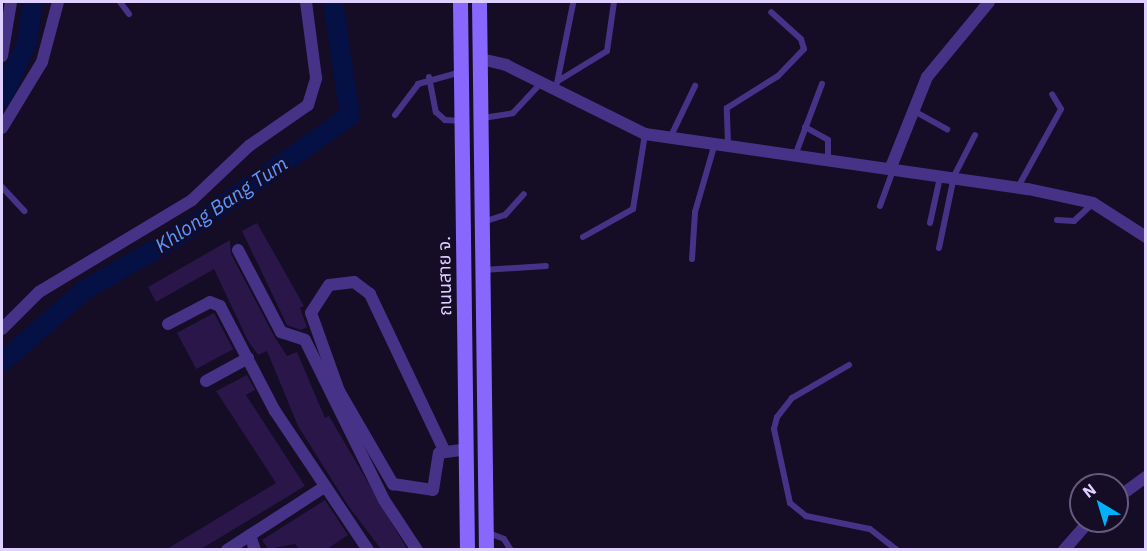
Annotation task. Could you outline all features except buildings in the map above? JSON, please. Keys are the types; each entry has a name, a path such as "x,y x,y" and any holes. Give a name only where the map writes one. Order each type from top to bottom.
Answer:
{"main road":[{"name":"ถนนสาย จ.","path":"460,2 467,549"},
{"path":"479,2 486,549"}],"street":[{"path":"2,56 10,2"},
{"path":"2,128 42,62 58,2"},
{"path":"2,329 39,292 192,200 249,146 308,105 316,78 306,2"},
{"path":"892,167 912,110 937,62 989,2"},
{"path":"481,59 539,85 557,87 645,134 954,176 1093,203 1146,237"},
{"path":"238,250 281,332 305,340 378,490 417,549"},
{"path":"444,450 370,294 354,282 329,285 311,313 339,390 393,484 434,490 439,453 444,450 467,449"},
{"path":"168,324 210,302 218,304 323,488 362,547"},
{"path":"206,381 248,358"},
{"path":"1129,489 1146,477"},
{"path":"227,549 323,488"},
{"path":"1064,549 1078,533"},
{"path":"249,535 255,549"}],"lane":[{"path":"120,2 129,14"},
{"path":"557,87 607,51 614,2"},
{"path":"557,87 573,4"},
{"path":"693,259 695,212 722,143 727,108 778,76 804,50 801,39 771,12"},
{"path":"395,115 401,100 429,77 462,72"},
{"path":"429,77 436,112 445,120 462,121"},
{"path":"795,153 822,84"},
{"path":"482,118 513,113 539,85"},
{"path":"670,138 695,86"},
{"path":"1018,188 1061,109 1052,94"},
{"path":"912,110 947,129"},
{"path":"805,127 828,140 828,158"},
{"path":"583,237 633,209 645,134"},
{"path":"939,248 954,176 975,135"},
{"path":"880,206 892,167"},
{"path":"930,223 940,174"},
{"path":"2,187 24,211"},
{"path":"483,222 505,215 524,194"},
{"path":"1057,220 1074,221 1093,203"},
{"path":"483,270 546,266"},
{"path":"849,365 792,398 777,417 774,429 790,503 806,516 870,529 897,549"},
{"path":"486,532 504,539 511,549"}],"waterway":[{"name":"Khlong Bang Tum","path":"2,98 27,42 33,2"},
{"name":"Khlong Bang Tum","path":"2,362 86,289 177,237 350,116 333,2"}]}
